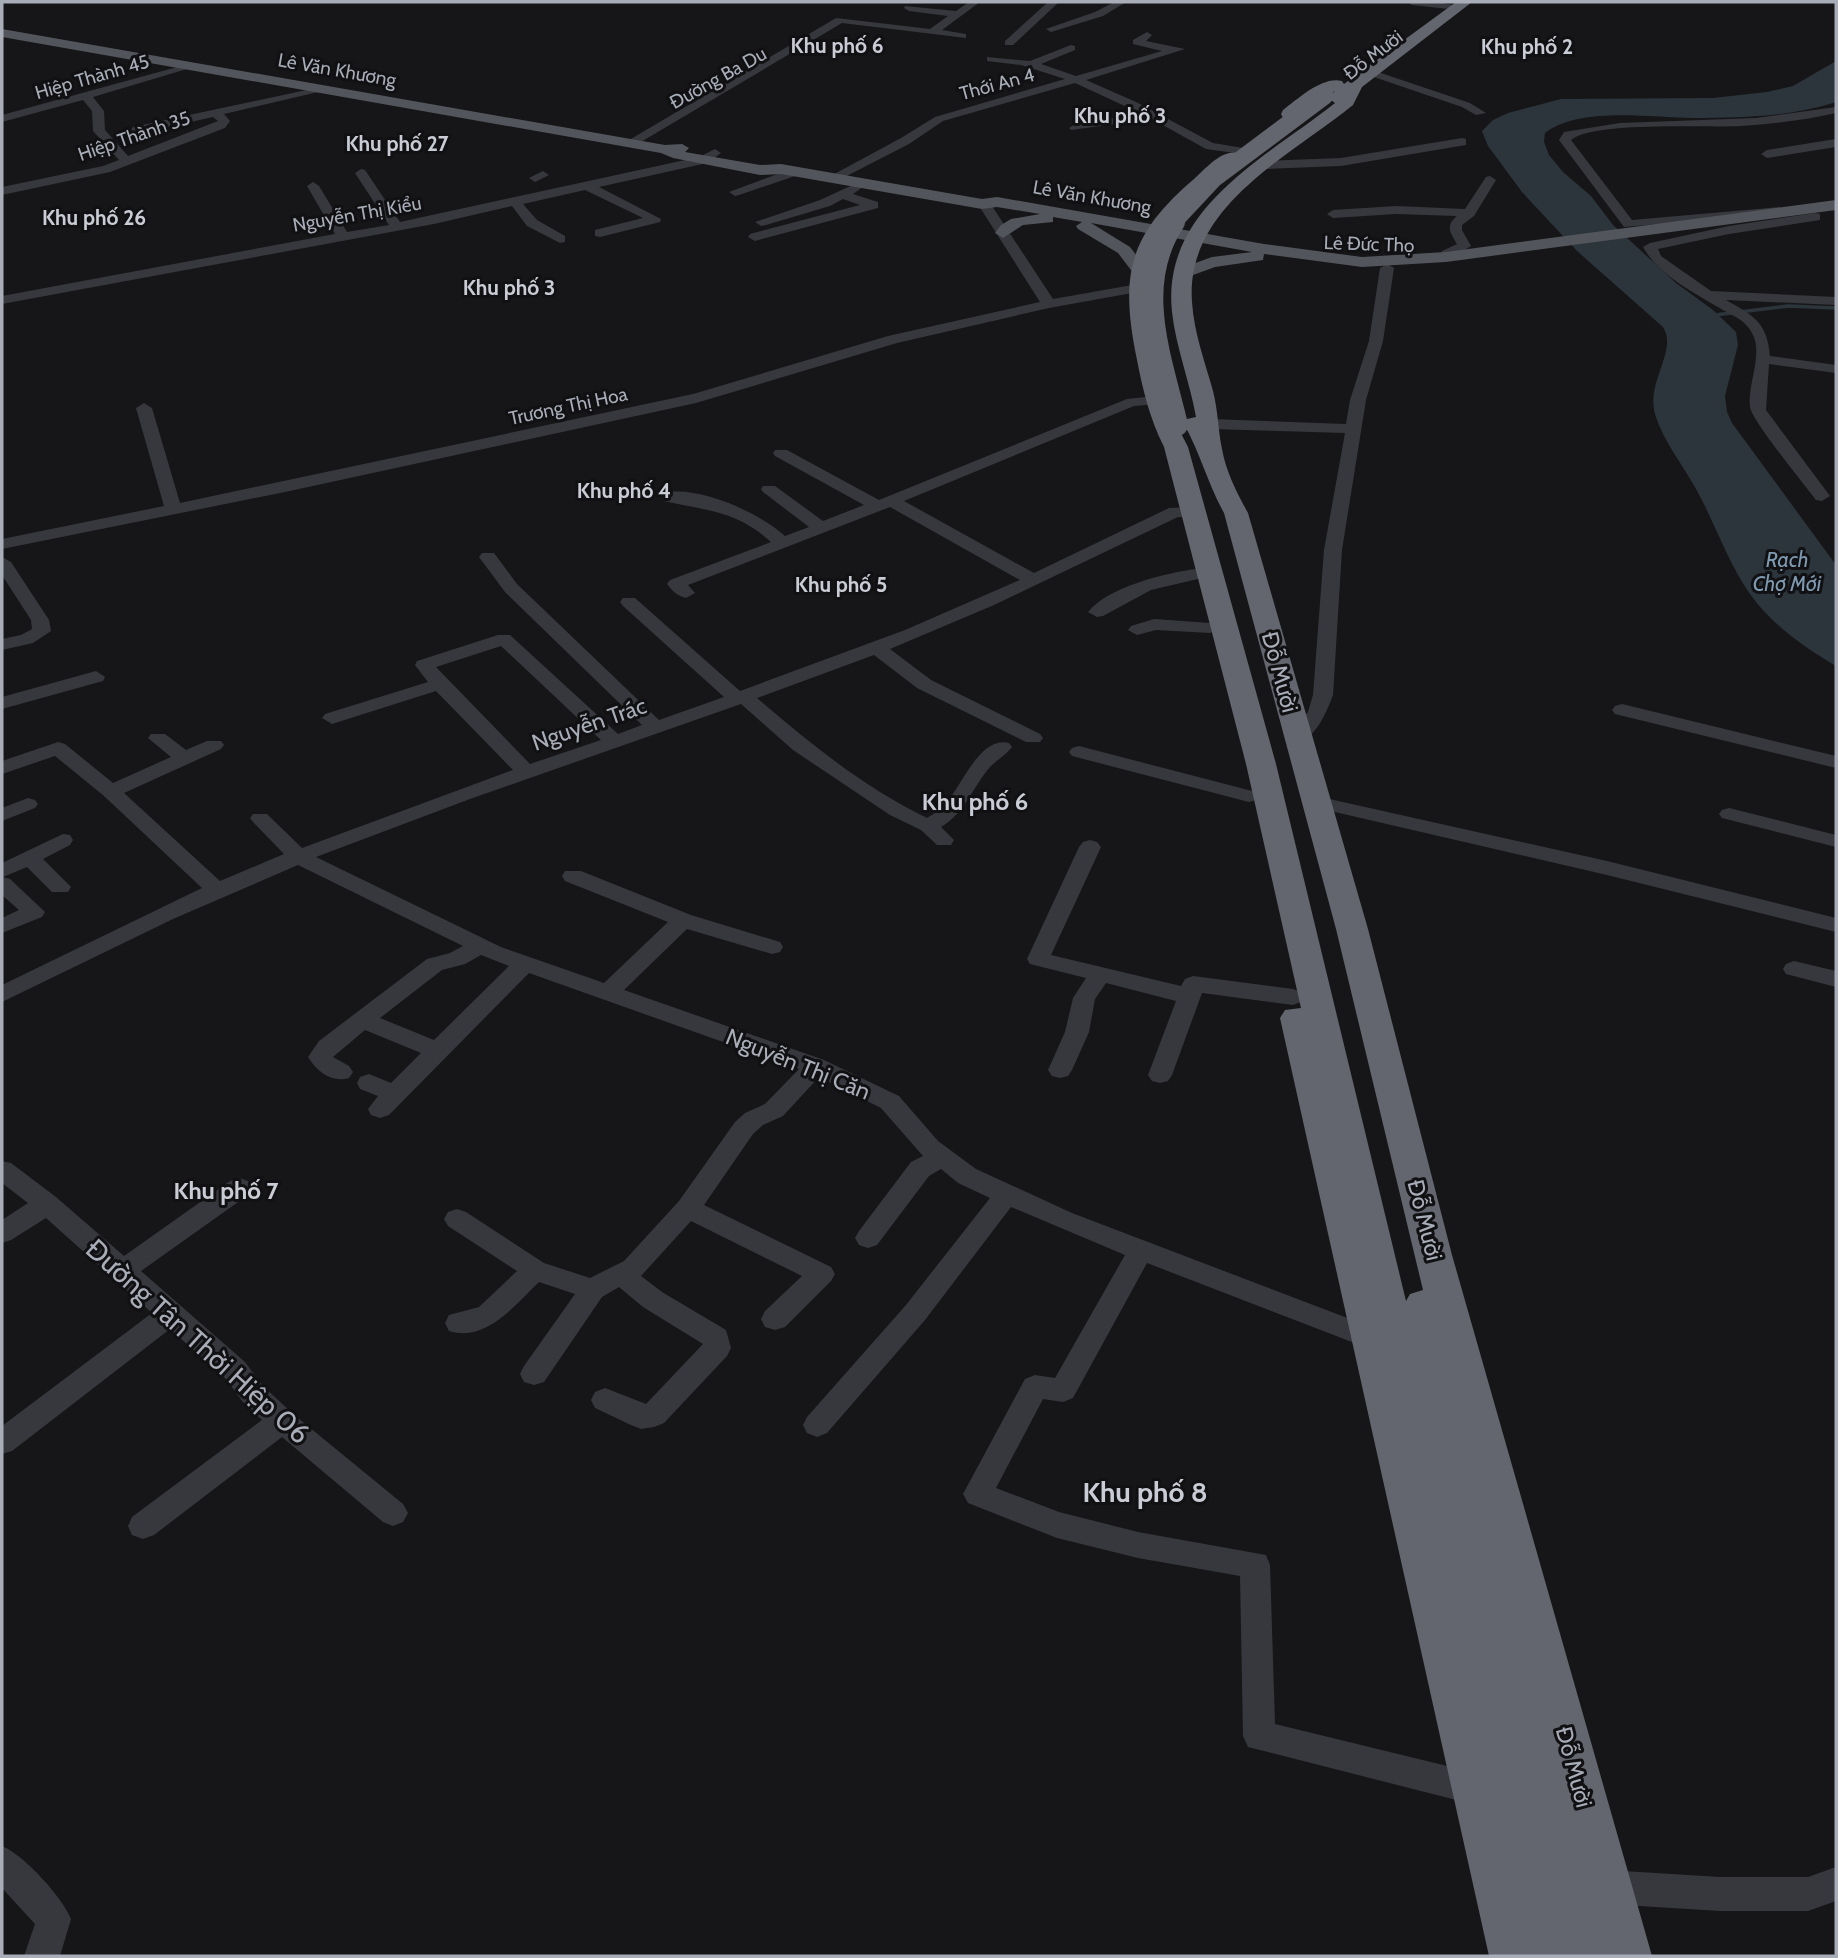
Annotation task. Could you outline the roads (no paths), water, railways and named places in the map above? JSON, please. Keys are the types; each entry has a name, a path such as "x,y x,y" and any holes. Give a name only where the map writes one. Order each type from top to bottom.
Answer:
{"highway":[{"name":"Đỗ Mười","path":"1449,8 1373,73 1338,91 1314,95 1187,194 1153,244 1140,327 1155,401 1163,424 1190,430 1210,449 1222,485 1222,514 1291,742 1449,1405 1594,1956"},
{"name":"Đỗ Mười","path":"1338,91 1449,8"},
{"name":"Đỗ Mười","path":"1338,91 1348,101 1266,165 1203,236 1181,303 1185,326 1195,512 1261,764 1476,1790 1515,1956"},
{"path":"1190,430 1164,308 1166,267 1173,244 1186,223 1208,198 1338,91"},
{"path":"1153,244 1203,236"},
{"path":"1153,244 1203,236"},
{"name":"Đỗ Mười","path":"1195,512 1188,525 1196,574 1293,997 1550,1956"},
{"name":"Đỗ Mười","path":"1291,742 1316,802 1352,929 1436,1267 1626,1956"}],"main road":[{"name":"Lê Văn Khương","path":"2,33 664,149 673,155 709,156 760,170 788,170 1047,219 1090,223"},
{"name":"Lê Văn Khương","path":"985,207 997,202 1090,223 1153,244"},
{"path":"1643,235 1836,205"},
{"path":"1543,248 1836,211"},
{"path":"1141,218 1153,244 1125,250 1090,223 1141,218"},
{"path":"1003,233 1007,227 1018,222 1047,219"},
{"path":"1203,236 1212,262 1261,253"},
{"path":"1203,236 1261,253"},
{"name":"Lê Đức Thọ","path":"1203,236 1261,253 1425,267 1543,248"},
{"name":"Lê Đức Thọ","path":"1387,265 1543,248"}],"street":[{"path":"932,32 975,2"},
{"path":"1051,29 1099,14 1121,2"},
{"path":"1410,2 1423,8 1449,8"},
{"path":"1410,2 1449,8"},
{"path":"1009,43 1055,5"},
{"path":"909,8 957,14"},
{"name":"Đường Ba Du","path":"630,143 840,20 932,32"},
{"name":"Đường Ba Du","path":"660,127 681,121 767,71 822,38 823,32"},
{"path":"932,32 962,36"},
{"name":"Thới An 4","path":"834,178 905,141 939,119 1176,50 1137,42 1147,35"},
{"path":"1031,64 1071,48"},
{"path":"990,59 1031,64 1078,80 1210,146 1239,151"},
{"name":"Hiệp Thành 45","path":"2,119 192,66"},
{"path":"754,70 767,71"},
{"path":"1373,73 1466,104 1480,113"},
{"name":"Hiệp Thành 35","path":"136,130 326,89"},
{"path":"1081,96 1103,92"},
{"path":"86,97 96,103 99,110 99,131 126,161"},
{"path":"1822,496 1758,410 1759,375 1763,359 1761,335 1750,320 1705,294 1656,258 1643,235 1565,140 1567,135 1621,125 1747,122 1797,118 1836,110"},
{"name":"Hiệp Thành 35","path":"2,191 87,174 126,161 221,126 224,121 217,114"},
{"path":"1075,128 1152,116"},
{"path":"1266,165 1341,162 1462,142"},
{"path":"1767,154 1836,143"},
{"name":"Nguyễn Thị Kiểu","path":"2,300 515,202 709,156"},
{"path":"735,192 788,170"},
{"path":"361,173 396,226"},
{"path":"543,175 535,177 558,192"},
{"path":"1446,257 1464,246 1455,230 1456,223 1469,213 1490,180"},
{"path":"845,195 873,205 753,231 845,195 862,183"},
{"path":"313,186 343,236"},
{"path":"587,186 654,219 600,233"},
{"path":"515,202 532,223 560,239"},
{"path":"985,207 1049,304"},
{"path":"1333,214 1396,210 1469,213"},
{"path":"1643,235 1729,230 1815,217"},
{"name":"Trương Thị Hoa","path":"2,544 285,487 696,398 893,339 1049,304 1153,244"},
{"path":"1291,742 1317,713 1323,695 1333,550 1358,400 1376,341 1387,265"},
{"path":"1705,294 1836,301"},
{"path":"1763,359 1836,369"},
{"path":"686,593 676,584 1132,402 1155,401"},
{"path":"144,408 173,508"},
{"path":"1190,430 1354,429"},
{"path":"781,453 970,542 1033,580"},
{"path":"769,489 820,527"},
{"path":"670,497 721,504 768,529 781,542"},
{"name":"Nguyễn Trác","path":"2,994 217,890 526,772 877,648 1033,580 1175,512 1195,512"},
{"path":"488,557 511,588 655,727"},
{"path":"2,562 40,620 42,631 27,639 2,644"},
{"path":"1097,612 1121,597 1167,577 1196,574"},
{"path":"629,602 800,746 897,811 928,826 944,841"},
{"path":"1137,630 1154,624 1210,628"},
{"path":"526,632 424,665 526,772"},
{"path":"504,639 614,741"},
{"path":"877,648 924,684 1033,738"},
{"path":"2,703 96,677"},
{"path":"332,718 440,684"},
{"path":"1622,710 1836,762"},
{"path":"158,738 185,759"},
{"path":"111,792 215,746"},
{"path":"928,826 949,813 984,762 1002,747"},
{"path":"2,768 58,748 111,792 217,890"},
{"path":"1079,752 1249,796"},
{"path":"1316,802 1607,868 1836,925"},
{"path":"2,814 28,804"},
{"path":"1729,814 1836,841"},
{"name":"Nguyễn Thị Căn","path":"261,818 299,857 480,946 524,964 816,1066 890,1102 929,1147 967,1176 1063,1220 1383,1338"},
{"path":"2,871 63,840"},
{"path":"1090,847 1038,959 1189,996"},
{"path":"29,857 60,887"},
{"path":"573,876 683,920 772,947"},
{"path":"2,884 34,912 2,926"},
{"path":"607,993 683,920"},
{"path":"341,1072 326,1065 320,1057 327,1047 435,964 457,960 480,946"},
{"path":"369,1083 387,1101 524,964"},
{"path":"1794,969 1836,979"},
{"path":"1060,1070 1077,1032 1084,998 1100,974"},
{"path":"1160,1076 1193,984 1293,997"},
{"path":"362,1020 438,1051"},
{"path":"534,1374 593,1290 606,1280 624,1274 688,1208 744,1128 754,1119 774,1110 816,1066"},
{"path":"868,1238 920,1170 942,1157"},
{"name":"Đường Tân Thời Hiệp 06","path":"2,1170 47,1205 235,1370 253,1394 282,1421 393,1513"},
{"path":"122,1271 239,1188"},
{"path":"817,1425 869,1368 977,1236 1007,1194"},
{"path":"2,1233 47,1205"},
{"path":"688,1208 822,1274 775,1319"},
{"path":"457,1219 535,1269 593,1290"},
{"path":"1141,1250 1062,1390 1035,1387 978,1494 1057,1525 1138,1545 1255,1565 1259,1736 1476,1790"},
{"path":"459,1323 488,1315 535,1269"},
{"path":"605,1400 641,1417 654,1415 717,1348 716,1338 628,1282 624,1274"},
{"path":"2,1442 170,1314"},
{"path":"143,1526 282,1421"},
{"path":"2,1863 54,1919 43,1956"},
{"path":"1607,1887 1720,1894 1808,1894 1836,1884"}],"water":[{"name":"Rạch Chợ Mới","path":"1836,61 1836,102 1819,107 1747,117 1596,116 1560,125 1545,133 1544,142 1549,155 1563,172 1591,196 1613,225 1676,283 1713,310 1736,332 1738,345 1725,396 1727,412 1732,423 1836,565 1836,666 1789,635 1768,616 1750,594 1696,489 1663,434 1653,402 1667,346 1663,327 1577,251 1522,192 1488,146 1482,131 1493,120 1508,113 1561,99 1713,98 1767,92 1793,86"}],"waterway":[{"path":"1715,315 1788,306 1836,308"}],"district":[{"name":"Khu phố 6","path":"837,45"},
{"name":"Khu phố 2","path":"1527,46"},
{"name":"Khu phố 3","path":"1120,115"},
{"name":"Khu phố 27","path":"397,143"},
{"name":"Khu phố 26","path":"94,217"},
{"name":"Khu phố 3","path":"509,287"},
{"name":"Khu phố 4","path":"624,490"},
{"name":"Khu phố 5","path":"841,584"},
{"name":"Khu phố 6","path":"975,801"},
{"name":"Khu phố 7","path":"226,1190"},
{"name":"Khu phố 8","path":"1145,1492"}]}
